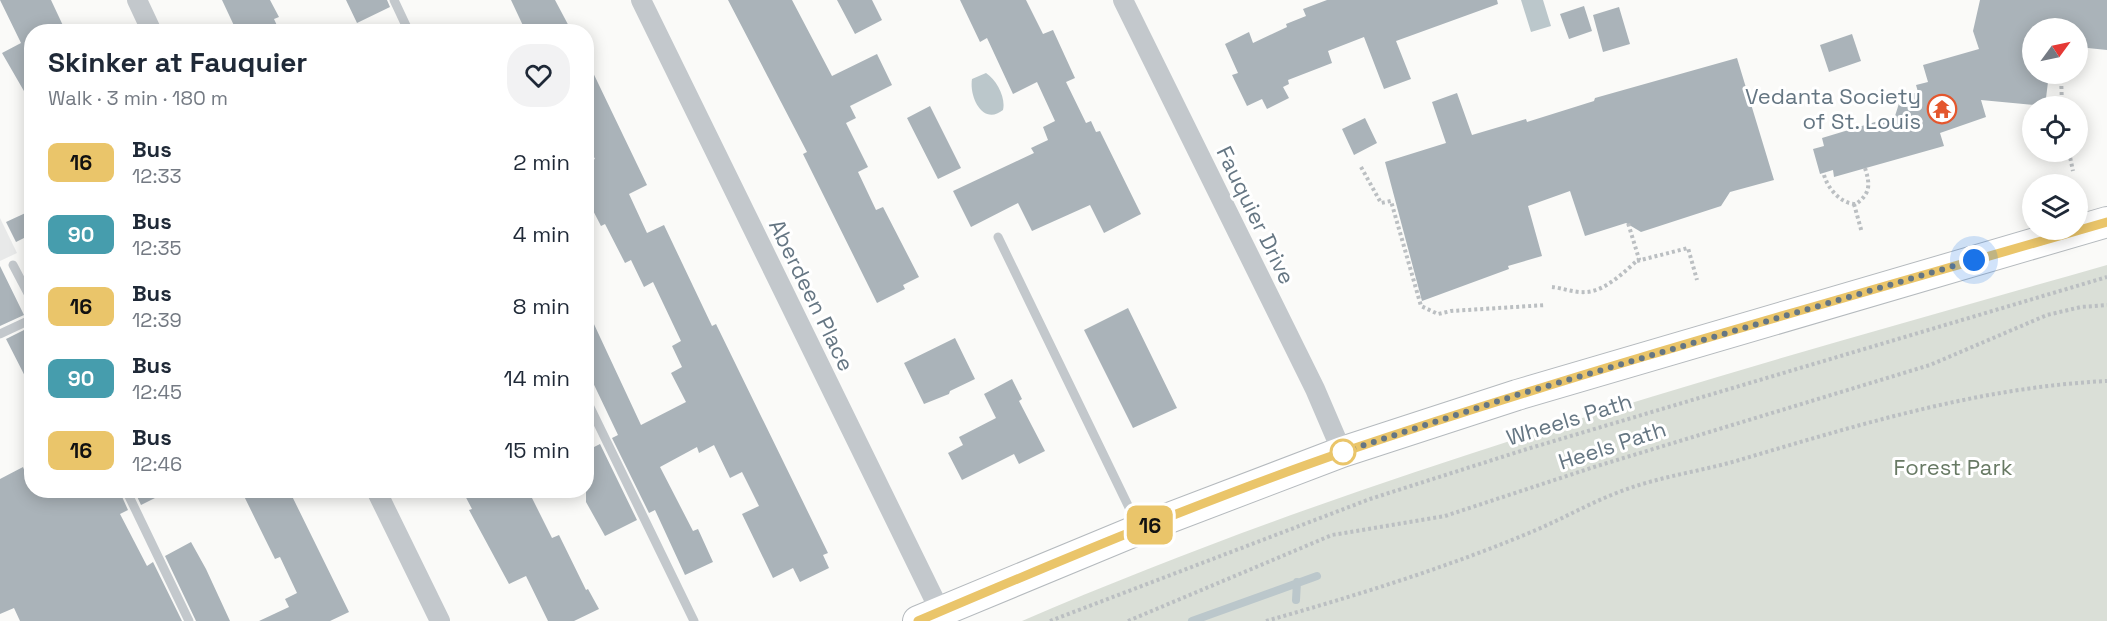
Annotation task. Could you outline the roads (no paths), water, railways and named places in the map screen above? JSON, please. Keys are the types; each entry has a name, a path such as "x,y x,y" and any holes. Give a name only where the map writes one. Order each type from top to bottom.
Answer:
{"main road":[{"path":"929,616 1140,529 1342,452 1585,375 2107,222"}],"street":[{"path":"137,0 148,24"},
{"name":"Aberdeen Place","path":"641,0 929,616"},
{"name":"Fauquier Drive","path":"1123,0 1318,394 1342,452"},
{"path":"380,498 440,621"}],"lane":[{"path":"394,0 405,24"},
{"path":"998,237 1140,529"},
{"path":"14,265 24,285"},
{"path":"0,334 24,323"},
{"path":"594,415 694,621"},
{"path":"130,498 189,621"}],"waterway":[{"path":"1192,621 1317,576"},
{"path":"1296,600 1297,582"}],"place":[{"name":"Vedanta Society of St. Louis","path":"1942,109"}],"park label":[{"name":"Forest Park","path":"1953,467"}]}
